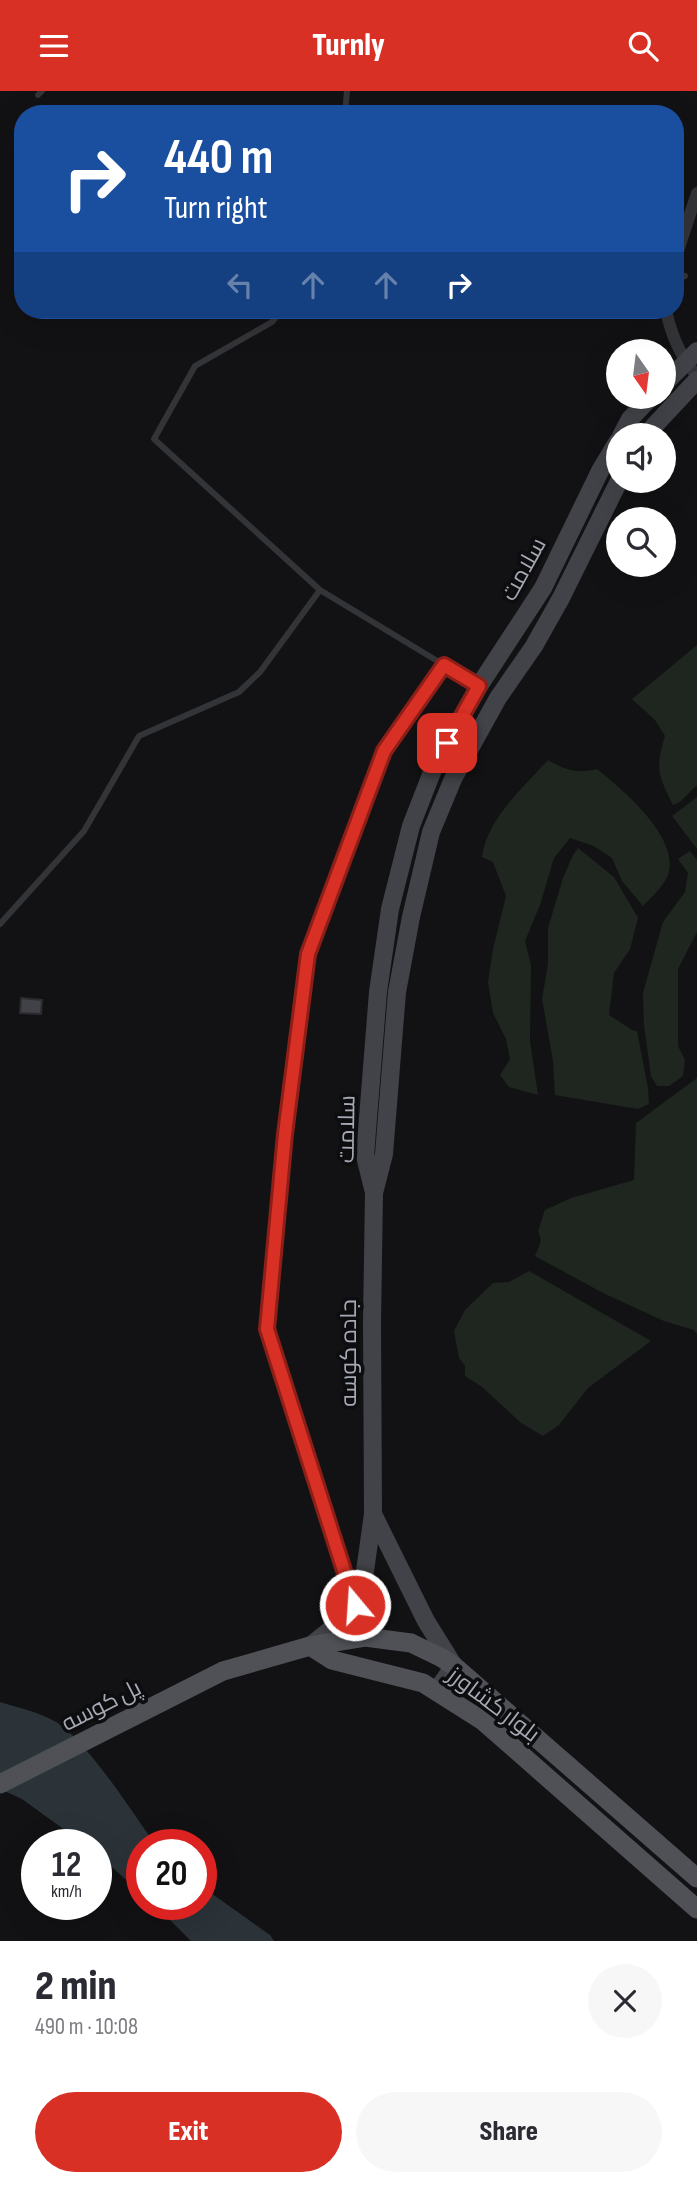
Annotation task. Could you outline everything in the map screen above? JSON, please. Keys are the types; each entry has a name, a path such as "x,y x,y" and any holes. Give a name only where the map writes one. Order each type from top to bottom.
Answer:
{"main road":[{"path":"676,377 694,367"},
{"path":"656,423 694,367"},
{"path":"628,423 640,409"},
{"name":"سلامت","path":"374,1193 365,1156 378,992 390,909 411,826 436,762 479,686 542,588 606,461"},
{"name":"سلامت","path":"374,1193 384,1154 397,992 431,832 453,779 498,698 548,622 613,493"},
{"path":"479,686 498,698"},
{"name":"جاده کوسه","path":"310,1646 340,1622 355,1605 362,1591 373,1514 374,1193"},
{"name":"جاده کوسه","path":"373,1514 426,1621 454,1666"},
{"name":"بلوار کشاورز","path":"310,1646 365,1637 411,1643 442,1658 697,1878"},
{"name":"بلوار کشاورز","path":"310,1646 332,1660 423,1683 483,1721 697,1909"},
{"name":"پل کوسه","path":"0,1784 223,1671 310,1646"},
{"path":"437,1690 454,1666"}],"street":[{"path":"684,233 697,193"},
{"path":"669,319 676,345 694,367"}],"lane":[{"path":"274,319 195,366 154,439 320,590 479,686"},
{"path":"0,924 83,831 139,736 239,692 260,672 320,590"},
{"path":"355,1605 267,1329 284,1148 308,954 384,751 444,665"}],"shaded area":[{"path":"697,645 697,785 680,802 673,805 664,786 659,764 665,736 655,720 632,699"},
{"path":"548,760 571,770 597,769 620,788 645,814 665,843 669,871 662,885 643,906 622,881 612,858 594,846 570,838 554,858 540,905 525,941 531,965 530,1041 538,1095 509,1087 500,1075 510,1059 506,1039 493,1013 488,982 506,896 493,862 482,857 485,843 499,816"},
{"path":"697,797 697,849 672,816"},
{"path":"578,848 614,877 638,918 630,949 614,973 609,1015 637,1031 649,1104 638,1109 555,1095 553,1061 542,999 548,964 548,928 563,878"},
{"path":"690,851 697,860 697,932 678,969 678,1046 685,1060 683,1076 669,1086 657,1086 651,1076 643,993 663,922 685,892 688,873 678,859"},
{"path":"697,1078 697,1334 694,1330 664,1321 603,1293 535,1256 540,1241 538,1231 545,1210 571,1198 634,1180 636,1123"},
{"path":"529,1271 651,1341 588,1388 559,1425 543,1436 521,1423 482,1387 465,1376 465,1366 459,1358 454,1331 465,1310 493,1283 509,1282"},
{"path":"0,1702 56,1722 82,1745 144,1829 126,1829 126,1880 112,1867 112,1829 63,1829 22,1799 0,1789"},
{"path":"217,1897 270,1935 274,1941 191,1941 170,1920 217,1920"}],"building":[{"path":"21,998 42,1000 41,1014 20,1013"}],"route":[{"path":"355,1605 267,1329 285,1134 308,954 384,751 444,665 479,686 447,743"}]}
